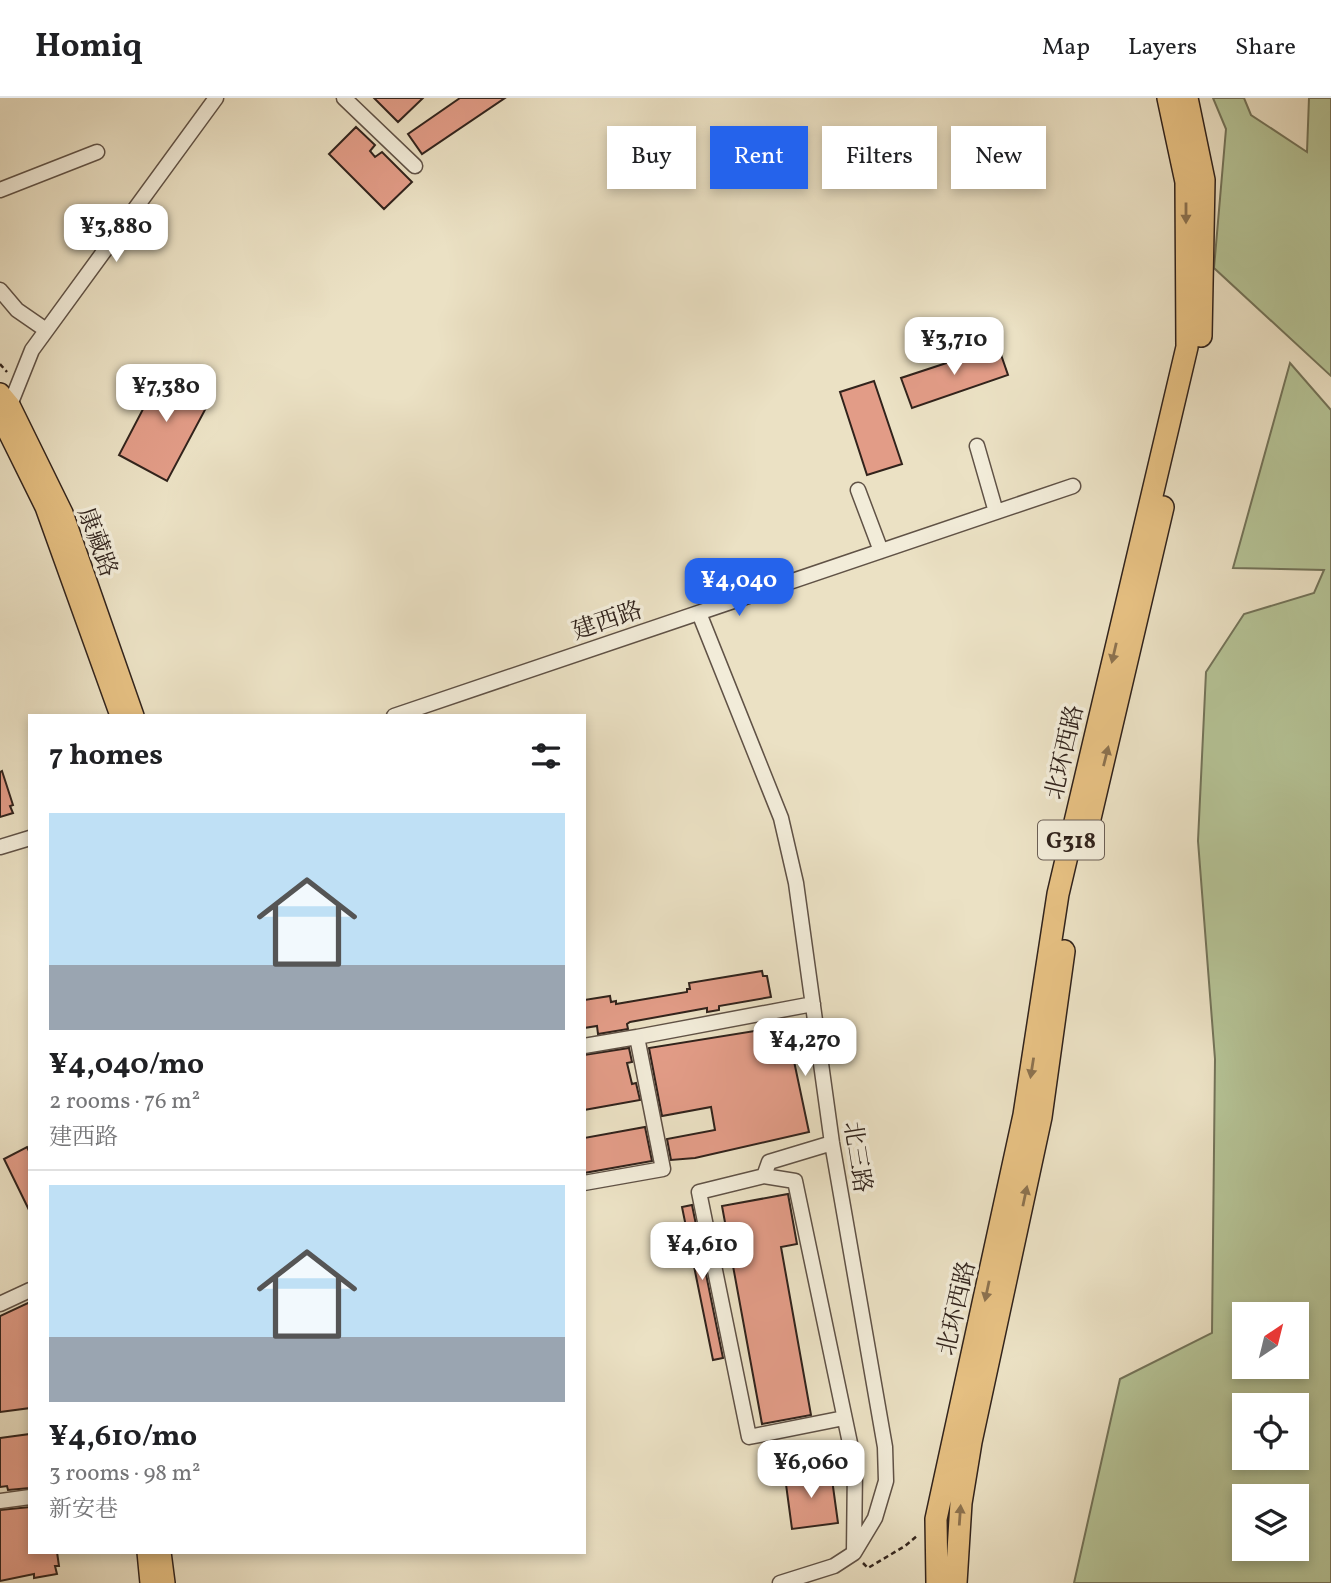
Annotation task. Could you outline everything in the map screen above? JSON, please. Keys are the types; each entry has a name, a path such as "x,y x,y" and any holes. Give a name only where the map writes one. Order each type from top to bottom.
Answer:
{"highway":[{"name":"北环西路","path":"937,1583 936,1519 1024,1115 1058,894 1187,346 1186,182 1168,98"},
{"name":"北环西路","path":"956,1583 963,1491 1041,1117 1072,893 1114,725 1200,343 1204,180 1187,98"}],"main road":[{"name":"康藏路","path":"2,411 46,507 119,714"},
{"name":"康藏路","path":"2,411 63,513 133,714"},
{"path":"929,1583 936,1519"},
{"path":"147,1554 150,1583"},
{"path":"161,1554 165,1583"}],"street":[{"path":"2,411 32,350 216,98"},
{"path":"344,98 415,166"},
{"path":"0,190 97,152"},
{"path":"0,290 17,310 46,330"},
{"path":"977,446 996,512"},
{"name":"建西路","path":"400,714 1073,486"},
{"path":"858,490 881,551"},
{"name":"北三路","path":"699,613 781,818 796,883 832,1143 885,1447 886,1481 875,1518 854,1553"},
{"path":"0,847 28,839"},
{"path":"586,1046 813,1004"},
{"path":"586,1183 663,1169 637,1037"},
{"path":"764,1176 769,1162 832,1143"},
{"path":"780,1583 834,1566 854,1553 855,1466 795,1181 764,1176 699,1192 749,1437 844,1418"},
{"path":"0,1304 28,1291"},
{"path":"0,1501 28,1497"}],"path":[{"path":"854,1553 868,1568 905,1546 936,1519"}],"green space":[{"path":"1213,98 1244,98 1251,115 1307,152 1309,98 1331,98 1331,376 1214,268 1226,129"},
{"path":"1290,363 1331,410 1331,1583 1074,1583 1120,1379 1212,1333 1215,1059 1198,841 1206,672 1244,614 1314,593 1324,570 1233,568"}],"building":[{"path":"374,98 423,98 398,122"},
{"path":"460,98 505,98 422,154 408,134"},
{"path":"356,127 375,145 370,151 375,157 382,152 412,182 384,209 329,154"},
{"path":"998,346 1008,375 912,408 901,378"},
{"path":"165,367 214,393 167,481 119,455"},
{"path":"874,381 902,464 867,475 840,392"},
{"path":"2,771 13,813 0,817 0,772"},
{"path":"762,971 763,976 767,976 771,997 719,1006 719,1010 707,1012 707,1008 630,1022 627,1024 628,1029 598,1034 597,1026 586,1028 586,1000 610,996 611,1002 616,1001 616,1004 687,992 687,989 690,989 689,983"},
{"path":"792,1025 796,1047 791,1047 809,1132 695,1158 671,1160 667,1139 715,1130 711,1107 662,1116 649,1048"},
{"path":"629,1048 632,1062 627,1063 632,1084 636,1083 640,1100 586,1110 586,1055"},
{"path":"645,1127 652,1161 586,1173 586,1138"},
{"path":"27,1147 28,1149 28,1208 4,1159"},
{"path":"788,1194 797,1244 781,1247 811,1415 762,1424 722,1206"},
{"path":"692,1205 723,1358 713,1360 682,1207"},
{"path":"28,1303 28,1408 0,1412 0,1316"},
{"path":"28,1434 28,1488 8,1490 7,1486 0,1487 0,1438"},
{"path":"831,1472 838,1523 792,1529 785,1477"},
{"path":"28,1507 28,1554 57,1554 59,1566 55,1566 57,1574 34,1578 34,1574 0,1581 0,1510"}]}
